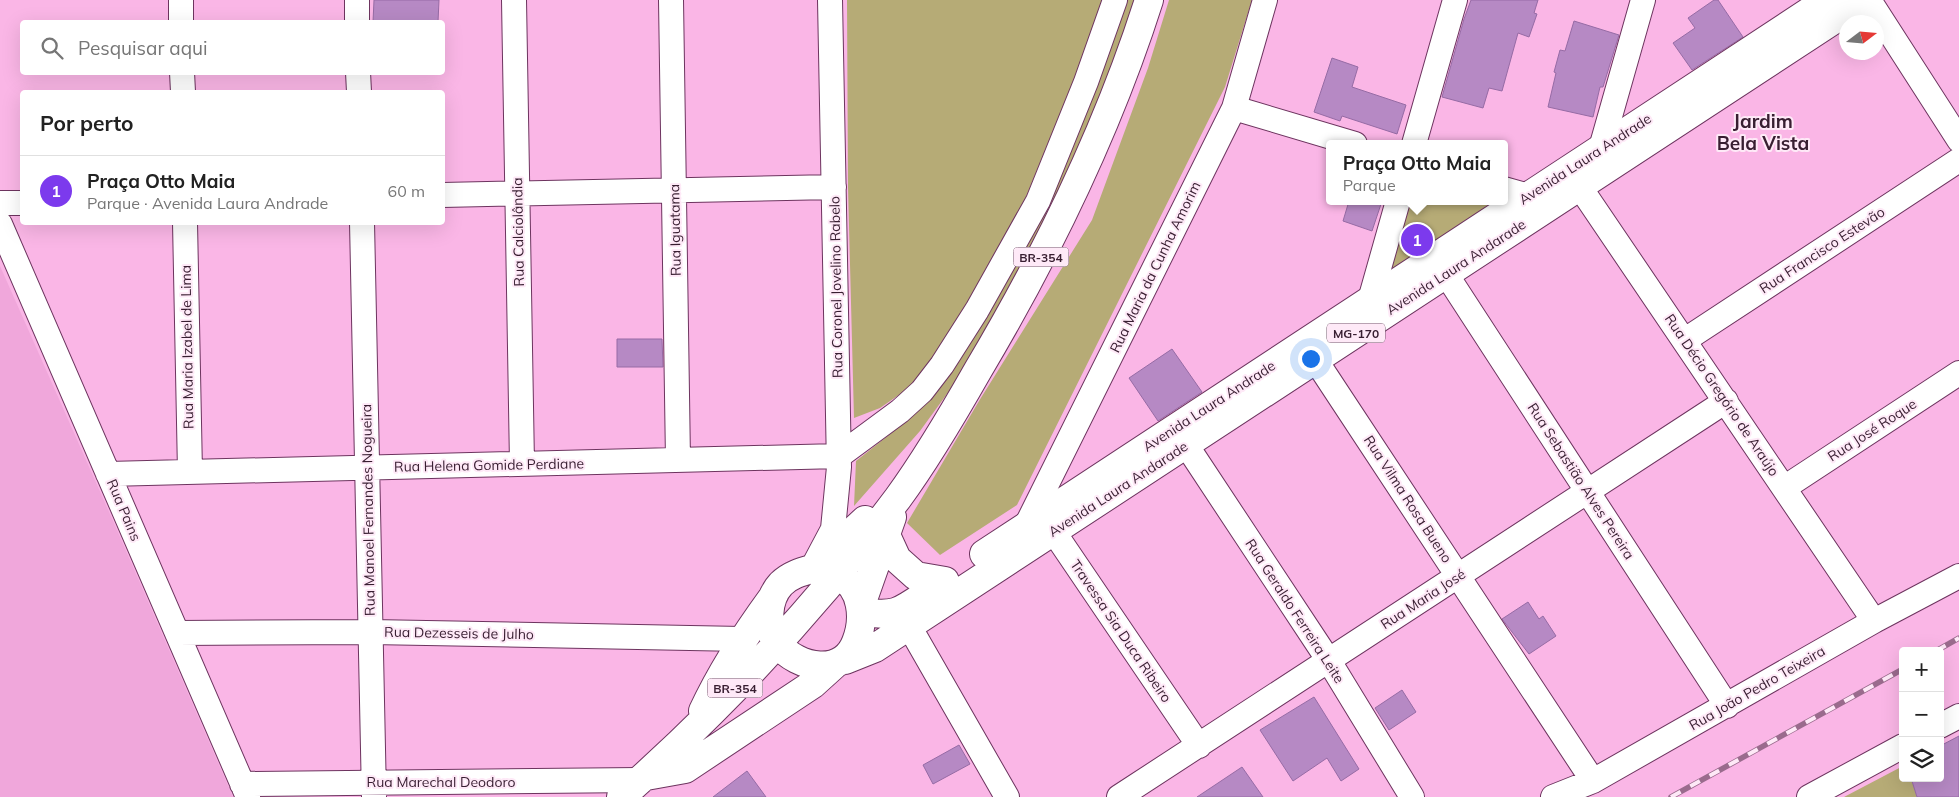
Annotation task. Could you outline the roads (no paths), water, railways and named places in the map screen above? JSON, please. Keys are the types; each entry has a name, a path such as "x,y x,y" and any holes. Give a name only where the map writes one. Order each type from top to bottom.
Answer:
{"main road":[{"name":"BR-354","path":"636,784 692,733 778,643 838,575 899,496 933,448 1004,327 1067,206 1135,44 1149,0"},
{"name":"Avenida Laura Andrade","path":"1607,157 1827,0"},
{"name":"Avenida Laura Andarade","path":"839,662 875,648 905,618 1041,524 1181,436 1574,178 1864,0"},
{"name":"Avenida Laura Andrade","path":"1517,192 1574,178"},
{"name":"Avenida Laura Andrade","path":"1310,351 1370,300 1440,266 1503,205"},
{"path":"636,784 685,769 813,684 839,662 856,644 860,630 862,608 899,496"},
{"path":"692,733 717,681 742,639 782,584 796,574 812,569 860,523 899,496"},
{"name":"MG-170","path":"862,608 883,615 905,618 945,581 1041,524"},
{"path":"886,535 897,559 916,576 945,581"},
{"path":"812,569 838,575 852,588 862,608"},
{"path":"772,598 769,621 778,643 792,657 813,666 839,662"}],"street":[{"path":"181,0 181,20"},
{"path":"357,0 357,20"},
{"name":"Rua Calciolândia","path":"514,0 522,464"},
{"name":"Rua Iguatama","path":"671,0 678,460"},
{"name":"Rua Coronel Jovelino Rabelo","path":"812,569 833,529 839,456 830,0"},
{"path":"839,456 900,411 922,391 942,365 977,310 1038,200 1086,82 1116,0"},
{"name":"Rua Maria da Cunha Amorim","path":"1041,524 1234,108 1265,0"},
{"path":"1415,140 1455,0"},
{"path":"1607,157 1643,0"},
{"path":"1869,0 1959,140"},
{"path":"182,75 183,90"},
{"path":"358,75 359,90"},
{"path":"1234,108 1342,140"},
{"name":"Rua Francisco Estevão","path":"1685,340 1959,160"},
{"name":"Rua Décio Gregório de Araújo","path":"1574,178 1874,621"},
{"path":"445,195 834,187"},
{"path":"0,204 20,203"},
{"path":"1370,300 1397,205"},
{"name":"Rua Pains","path":"0,224 245,790"},
{"name":"Rua Maria Izabel de Lima","path":"185,225 190,472"},
{"name":"Rua Manoel Fernandes Nogueira","path":"362,225 374,790"},
{"name":"Rua Sebastião Alves Pereira","path":"1440,266 1727,706"},
{"name":"Rua Vilma Rosa Bueno","path":"1310,351 1593,781"},
{"name":"Rua José Roque","path":"1784,488 1959,373"},
{"name":"Rua Maria José","path":"1119,797 1726,401"},
{"name":"Rua Geraldo Ferreira Leite","path":"1181,436 1329,661 1412,797"},
{"name":"Rua Helena Gomide Perdiane","path":"108,474 839,456"},
{"name":"Travessa Sia Duca Ribeiro","path":"1041,524 1199,746"},
{"name":"Rua João Pedro Teixeira","path":"1553,797 1593,781 1874,621 1959,576"},
{"path":"905,618 1007,797"},
{"name":"Rua Dezesseis de Julho","path":"177,633 371,632 742,639"},
{"path":"1944,724 1959,716"},
{"path":"1809,797 1899,748"},
{"name":"Rua Marechal Deodoro","path":"245,790 374,790 636,784"}],"railway":[{"path":"1943,647 1959,638"},
{"path":"1671,797 1899,671"}],"place":[{"name":"Praça Otto Maia","path":"1417,240"}],"district":[{"name":"Jardim Bela Vista","path":"1763,132"}]}
